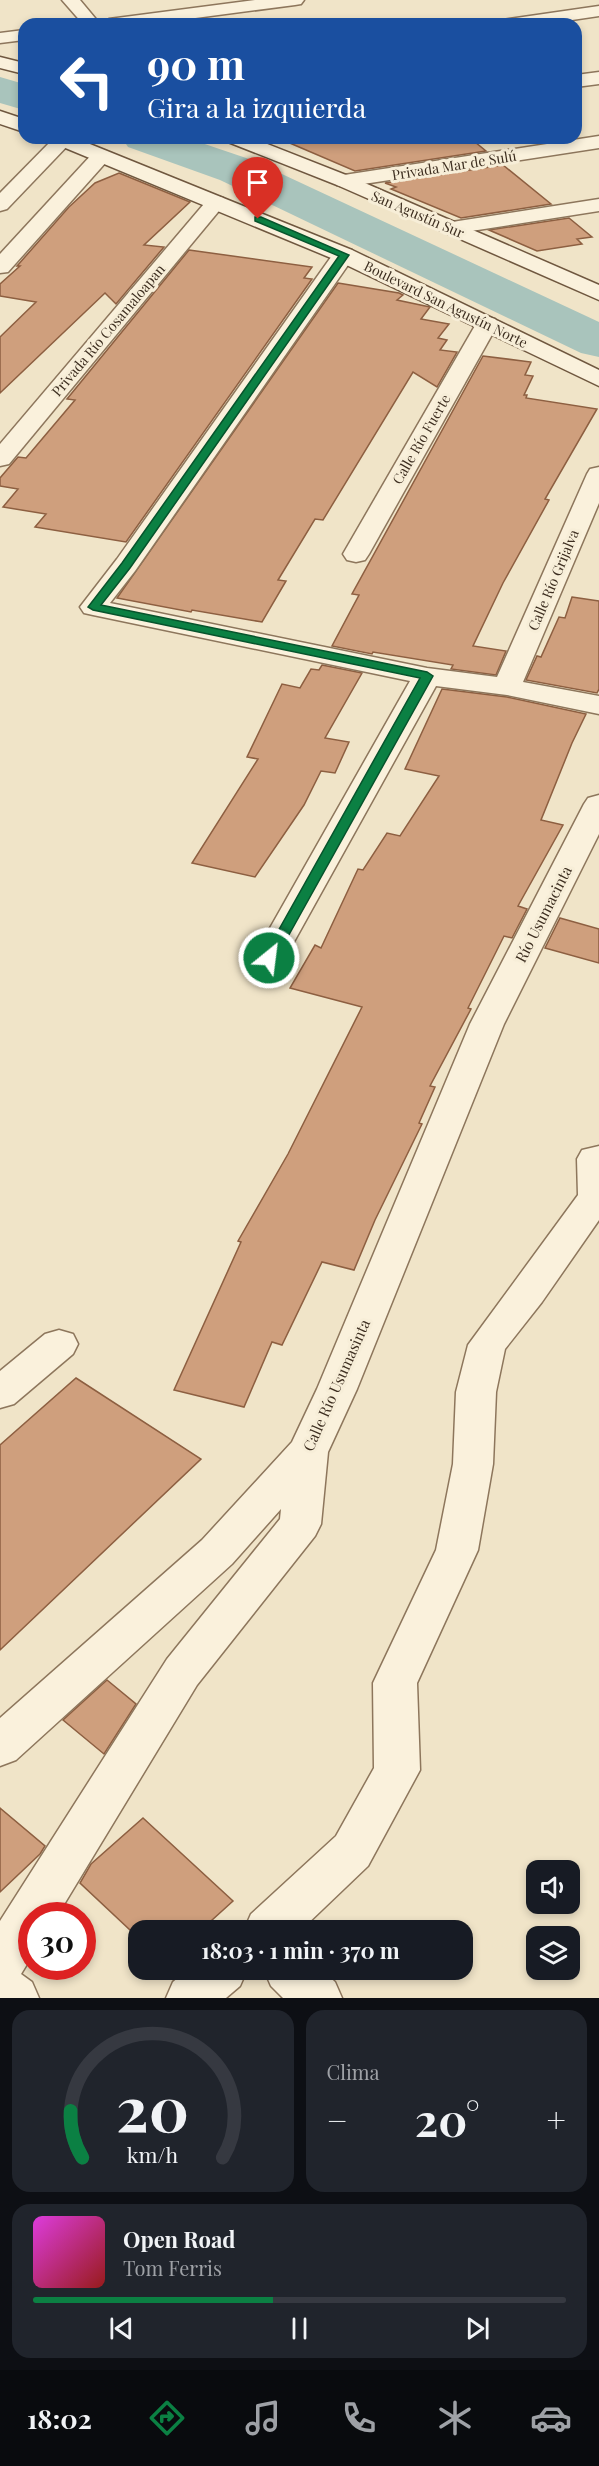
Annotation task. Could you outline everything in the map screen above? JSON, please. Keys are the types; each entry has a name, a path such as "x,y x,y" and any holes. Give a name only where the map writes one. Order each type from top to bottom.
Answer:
{"street":[{"path":"71,0 87,18"},
{"path":"156,18 296,0"},
{"path":"551,18 599,11"},
{"path":"0,38 18,36"},
{"path":"0,62 18,67"},
{"path":"582,66 599,64"},
{"path":"582,80 599,78"},
{"path":"0,117 18,124"},
{"name":"Privada Mar de Sulú","path":"344,182 599,142"},
{"path":"0,205 55,144"},
{"name":"Boulevard San Agustín Norte","path":"72,144 344,255 599,379"},
{"name":"San Agustín Sur","path":"250,144 597,291"},
{"path":"0,267 101,156"},
{"name":"Privada Río Cosamaloapan","path":"0,459 216,202"},
{"path":"452,228 599,205"},
{"path":"344,255 133,556 93,607 427,676 507,687 599,705"},
{"name":"Calle Río Fuerte","path":"356,554 487,324"},
{"name":"Calle Río Grijalva","path":"507,687 599,474"},
{"path":"269,958 427,676"},
{"name":"Río Usumacinta","path":"487,1024 599,804"},
{"name":"Calle Río Usumasinta","path":"0,1746 217,1552 308,1452 337,1389 487,1024"},
{"path":"279,1920 352,1851 397,1770 395,1683 457,1550 473,1464 476,1392 488,1345 529,1292 596,1197 595,1159 599,1158"},
{"path":"0,1393 58,1344"},
{"path":"0,1964 182,1672 300,1524 308,1452"},
{"path":"190,1998 211,1980"},
{"path":"299,1980 318,1998"},
{"path":"0,1988 15,1998"}],"building":[{"path":"292,144 477,144 486,151 355,171"},
{"path":"503,165 551,204 461,218 391,189 396,187 385,183"},
{"path":"119,173 190,202 144,245 164,247 116,304 105,293 0,393 0,337 36,302 0,296 0,284 20,266 17,266 69,207 95,183"},
{"path":"569,218 592,237 577,239 582,244 537,251 489,230"},
{"path":"189,250 312,267 304,278 312,279 126,542 35,527 46,514 3,507 18,489 0,486 0,478 18,457 26,458 75,400 67,399"},
{"path":"338,283 399,293 403,295 397,300 430,307 421,319 449,324 438,338 447,340 440,350 457,352 437,387 413,372 323,520 315,519 278,580 286,581 262,622 117,598"},
{"path":"483,356 531,362 525,375 533,376 524,395 527,395 526,398 597,409 545,499 549,500 503,583 473,646 506,651 496,675 451,669 453,665 332,646 359,595 352,594"},
{"path":"572,597 599,601 599,689 597,693 526,680 537,656 541,657 559,617 565,618"},
{"path":"322,665 362,673 325,738 349,742 335,773 321,771 304,805 255,877 192,863 258,759 247,757 282,684 300,688 311,669 319,670"},
{"path":"442,689 507,697 586,714 541,820 563,825 518,906 527,909 512,938 504,936 468,1008 471,1009 430,1086 435,1087 419,1123 422,1124 375,1220 354,1270 322,1262 282,1345 272,1342 244,1407 174,1390 241,1242 238,1241 288,1154 362,1007 290,988 315,945 321,948 358,869 363,870 387,833 400,836 439,776 405,769"},
{"path":"560,918 599,929 599,963 545,948"},
{"path":"76,1378 201,1459 0,1650 0,1445"},
{"path":"107,1680 136,1704 104,1754 63,1720"},
{"path":"0,1808 45,1846 40,1854 0,1892"},
{"path":"143,1818 233,1901 212,1920 128,1920 128,1928 80,1883 91,1864"}],"waterway":[{"path":"0,90 18,95"},
{"path":"161,144 236,170 599,342"}],"route":[{"path":"258,219 344,255 126,565 93,607 427,676 269,958"}]}
